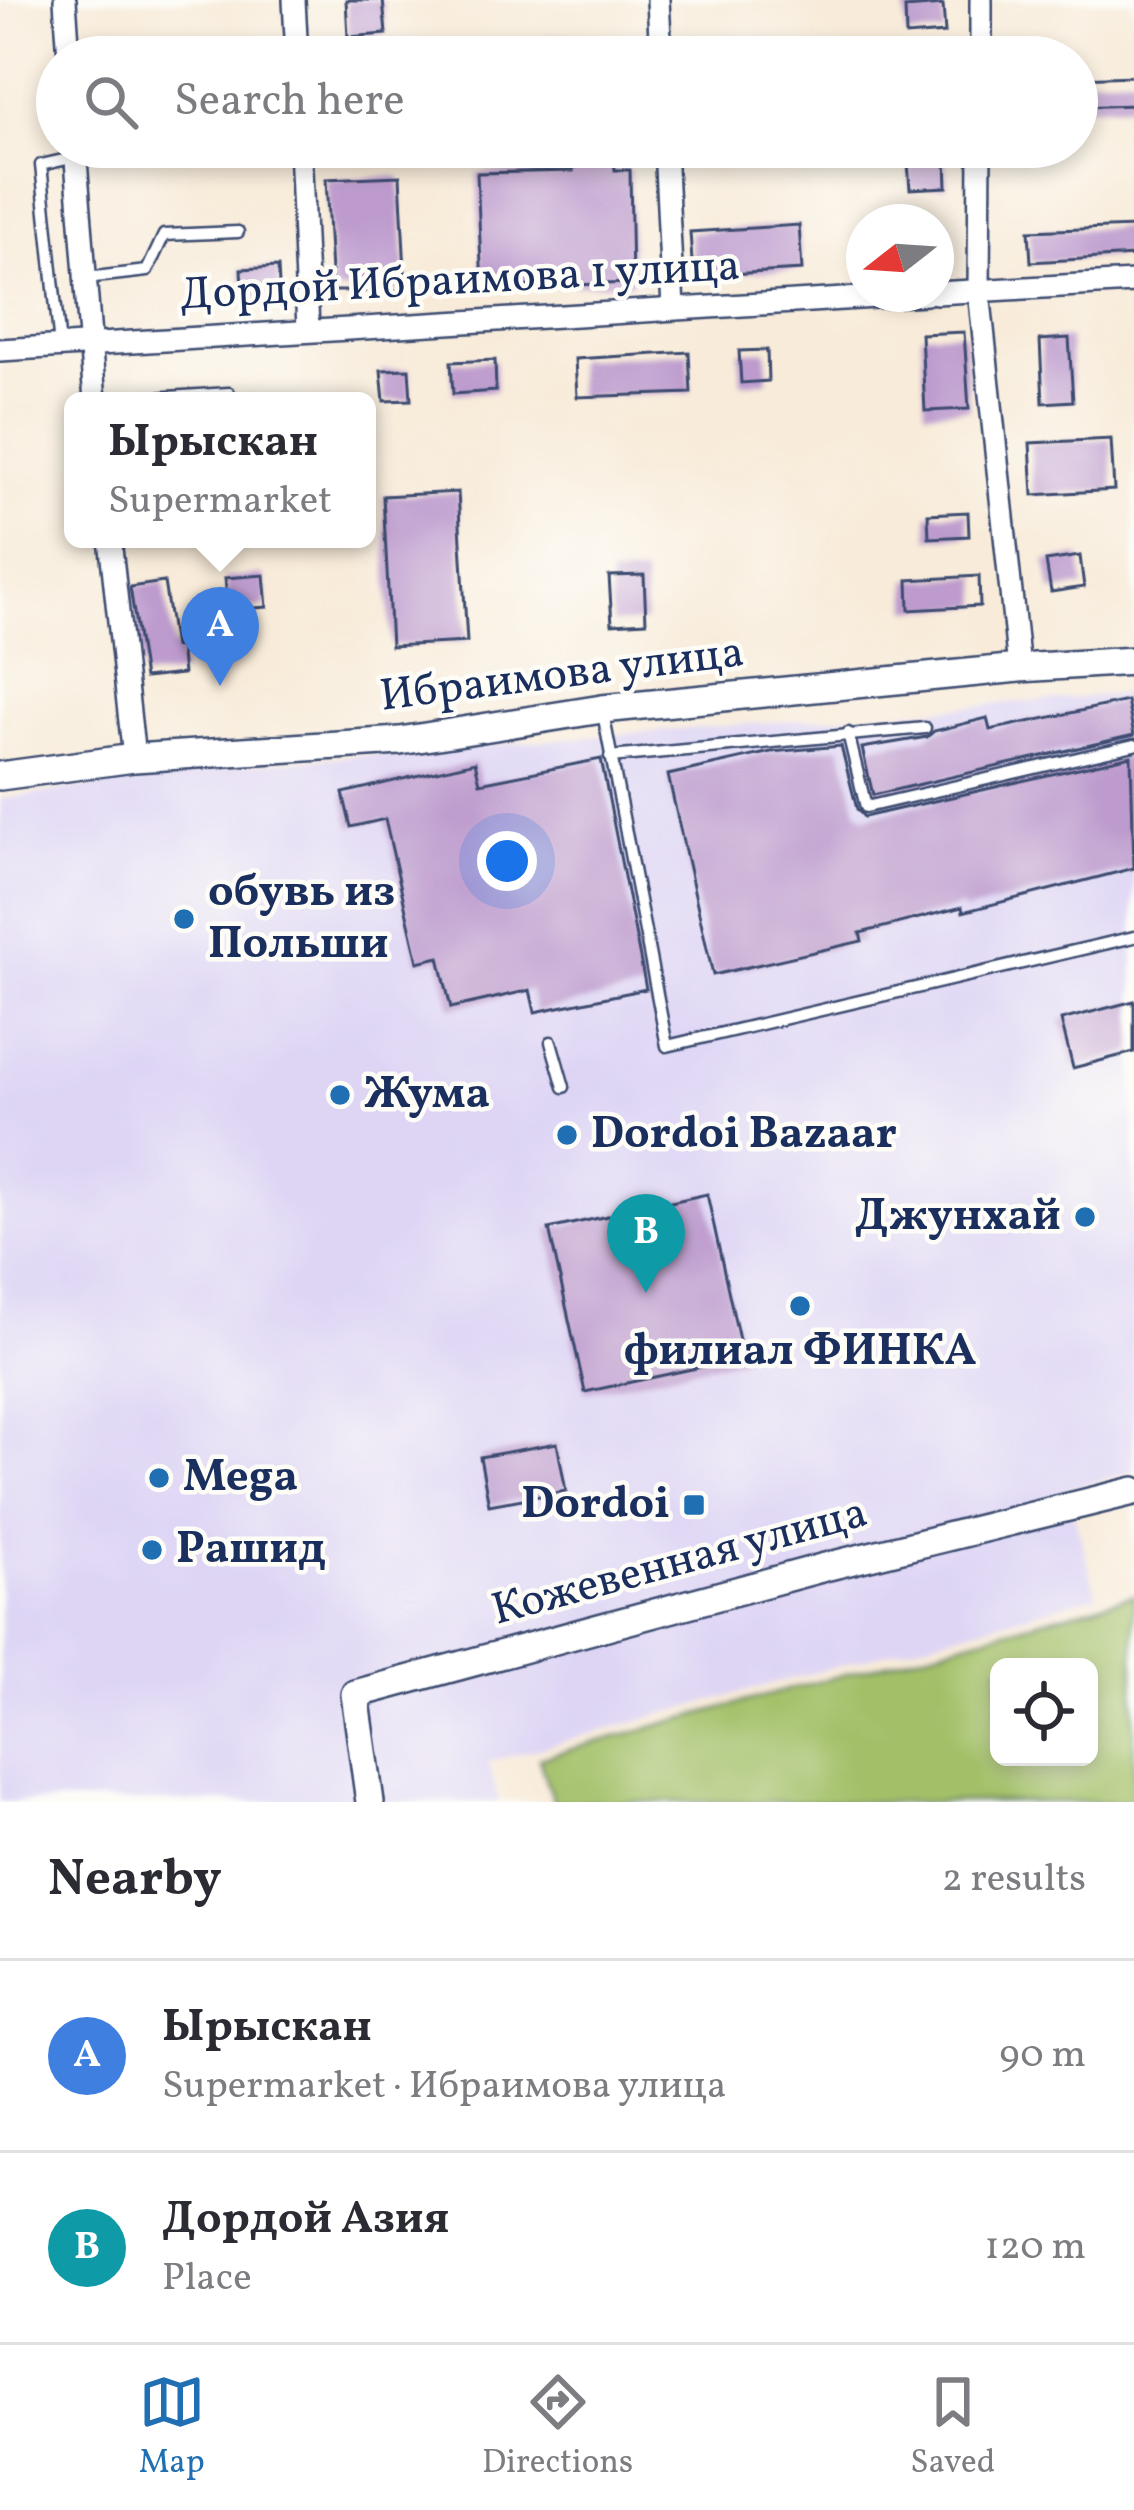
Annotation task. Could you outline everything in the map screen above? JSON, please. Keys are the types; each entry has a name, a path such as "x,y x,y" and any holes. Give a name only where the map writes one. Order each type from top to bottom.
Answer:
{"main road":[{"name":"Ибраимова улица","path":"0,776 134,758 400,741 602,710 1134,661"},
{"name":"Кожевенная улица","path":"370,1802 355,1694 825,1567 1134,1491"}],"street":[{"path":"65,0 68,36"},
{"path":"294,0 296,36"},
{"path":"658,0 660,36"},
{"path":"981,0 981,36"},
{"path":"77,168 94,392"},
{"path":"301,168 308,329"},
{"path":"666,168 673,308"},
{"path":"980,168 979,291 1019,668"},
{"path":"954,292 1134,282"},
{"name":"Дордой Ибраимова 1 улица","path":"0,350 846,298"},
{"path":"111,548 134,758"}],"lane":[{"path":"41,168 60,346"},
{"path":"85,278 147,271 164,235 238,232"},
{"path":"602,710 667,1046 1134,937"},
{"path":"610,757 925,728"},
{"path":"848,733 866,807 1134,745"},
{"path":"551,1042 564,1087"}],"shaded area":[{"name":"Dordoi Bazaar","path":"1134,693 1134,1472 1067,1489 1097,1595 488,1762 499,1802 0,1802 0,799 250,764"}],"green space":[{"path":"1134,1595 1134,1802 553,1802 539,1758"}],"building":[{"path":"346,0 383,0 386,34 348,36"},
{"path":"943,5 945,33 906,36 905,8"},
{"path":"1134,76 1134,105 1098,106 1098,77"},
{"path":"908,168 946,168 947,187 910,189"},
{"path":"630,170 632,283 482,288 477,173"},
{"path":"400,176 406,291 332,291 326,179"},
{"path":"799,225 802,270 693,276 690,232"},
{"path":"1134,227 1134,256 1031,262 1029,231"},
{"path":"278,267 280,303 243,305 241,269"},
{"path":"964,332 969,409 925,411 921,334"},
{"path":"1069,338 1073,401 1043,403 1040,340"},
{"path":"767,350 768,381 741,383 739,351"},
{"path":"689,352 691,393 577,397 575,359"},
{"path":"495,360 496,391 453,394 451,362"},
{"path":"409,369 411,400 384,401 381,370"},
{"path":"1111,439 1114,490 1033,495 1030,443"},
{"path":"458,492 467,642 391,646 383,496"},
{"path":"968,512 969,536 929,538 928,514"},
{"path":"1080,556 1084,587 1051,592 1046,561"},
{"path":"264,575 267,607 228,610 225,578"},
{"path":"644,575 646,622 612,624 609,576"},
{"path":"979,576 980,606 909,610 908,580"},
{"path":"164,582 183,674 144,678 130,587"},
{"path":"1127,701 1134,735 873,795 862,748 927,737 934,731 987,718 990,730"},
{"path":"841,746 857,809 864,817 1131,756 1134,868 963,912 962,907 860,933 862,941 713,975 668,775 771,752"},
{"path":"601,759 646,989 535,1012 530,990 451,1008 439,957 418,962 385,819 351,827 343,793 475,762 480,783"},
{"path":"1134,1001 1134,1052 1073,1068 1061,1020"},
{"path":"707,1194 743,1358 585,1392 549,1229"},
{"path":"557,1443 566,1491 489,1505 480,1457"}],"place":[{"name":"Ырыскан","path":"220,686"},
{"name":"обувь из Польши","path":"184,919"},
{"name":"Жума","path":"340,1095"},
{"name":"Dordoi Bazaar","path":"567,1135"},
{"name":"Джунхай","path":"1085,1217"},
{"name":"Дордой Азия","path":"646,1293"},
{"name":"филиал ФИНКА","path":"800,1306"},
{"name":"Mega","path":"159,1478"},
{"name":"Dordoi","path":"694,1505"},
{"name":"Рашид","path":"152,1550"}]}
